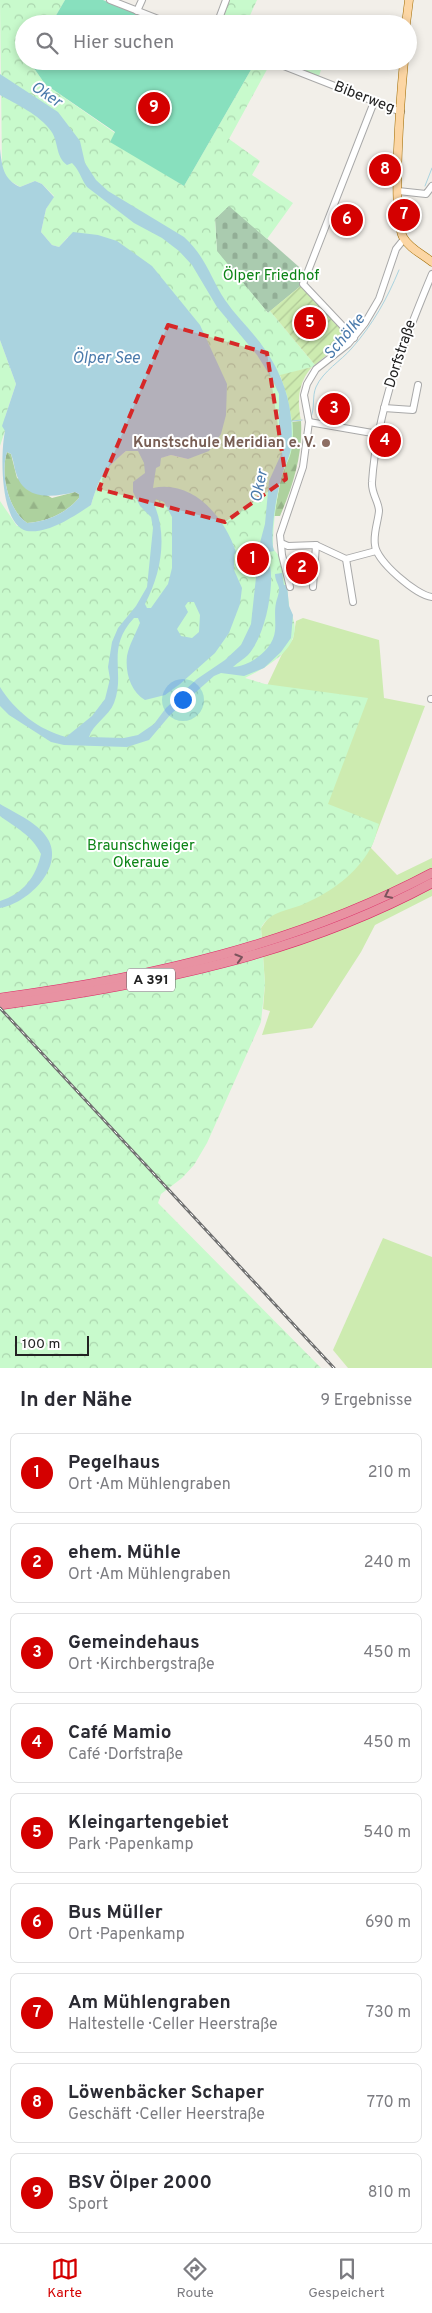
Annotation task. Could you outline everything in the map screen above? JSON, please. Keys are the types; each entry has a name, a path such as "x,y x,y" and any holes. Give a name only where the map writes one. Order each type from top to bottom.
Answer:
{"highway":[{"name":"A 391","path":"0,998 164,970 279,943 432,873"},
{"name":"A 391","path":"0,1006 165,978 370,913 432,883"}],"main road":[{"path":"407,15 409,0"},
{"path":"403,70 398,191 399,222 404,239 432,262"}],"street":[{"path":"110,0 148,15"},
{"path":"138,11 142,0"},
{"path":"220,15 226,0"},
{"name":"Biberweg","path":"294,70 401,112"},
{"path":"354,338 303,284 374,102"},
{"path":"398,191 426,194 432,186"},
{"path":"290,587 282,555 281,530 303,467 308,422 304,394 310,377 321,364 354,338 379,299 396,249 404,239"},
{"name":"Dorfstraße","path":"376,551 374,541 379,509 372,483 378,434 384,408 412,319 432,274"},
{"name":"Dorfstraße","path":"384,408 414,410 418,385"},
{"path":"308,422 378,434"},
{"path":"281,543 288,546 316,545 346,559 376,551 412,589 425,596 432,597"},
{"path":"313,587 316,545"},
{"path":"346,559 352,602"}],"highlighted area":[{"path":"168,325 267,353 286,479 225,522 99,489"}],"green space":[{"name":"Braunschweiger Okeraue","path":"0,0 65,0 56,15 15,15 15,70 35,70 45,84 115,133 111,141 184,186 251,70 267,70 229,139 260,161 252,175 293,203 267,239 229,206 215,219 217,251 268,313 270,311 315,365 280,376 290,403 293,433 291,452 282,475 278,495 273,547 283,565 289,606 294,622 292,641 279,657 245,678 265,684 368,698 328,804 379,824 372,846 365,858 351,874 315,899 275,914 261,928 265,984 261,1022 207,1143 194,1165 182,1178 161,1194 158,1203 321,1368 0,1368 0,501 17,526 53,526 91,505 103,475 126,451 138,451 160,466 160,458 171,455 188,459 68,237 59,247 52,245 41,232 46,209 54,196 42,184 35,181 20,187 7,179 2,168"},
{"path":"65,0 103,0 140,15 56,15"},
{"path":"229,0 257,0 250,15 223,15"},
{"path":"35,70 251,70 184,186 110,142 115,132 45,84"},
{"path":"304,70 321,70 319,76"},
{"name":"Ölper Friedhof","path":"229,205 307,274 303,284 268,313 217,252 215,219"},
{"path":"303,284 350,335 315,365 270,311"},
{"path":"0,340 16,384 5,417 5,431 0,446"},
{"path":"312,367 301,386 299,406 301,420 292,421 287,395 280,375"},
{"path":"301,421 299,458 293,481 280,516 274,516 281,478 290,453 292,422"},
{"path":"7,452 11,454 17,478 52,498 75,492 79,494 79,498 56,516 42,521 27,523 15,509 7,490 4,470"},
{"path":"303,618 379,640 384,698 425,706 371,848 397,875 432,858 432,896 375,925 361,952 312,1028 262,1035 270,1011 263,1009 265,984 261,928 271,914 322,895 138,959 282,654 293,639 296,621"},
{"path":"383,1238 432,1257 432,1368 348,1368 333,1350"}],"water":[{"name":"Ölper See","path":"0,74 58,112 80,141 85,163 96,180 108,191 184,237 198,252 225,300 257,338 269,356 282,380 289,406 292,433 291,447 280,483 274,514 272,535 274,551 269,552 271,579 267,611 258,640 248,655 233,667 246,664 260,656 273,638 275,631 275,606 279,588 275,574 282,573 284,585 287,585 289,606 293,615 291,638 281,652 264,668 244,676 221,673 214,676 171,714 149,740 127,747 64,745 51,742 9,715 0,706 0,687 20,712 46,730 66,737 92,716 105,699 110,679 108,667 112,642 118,628 136,606 147,587 153,528 151,517 140,506 133,492 133,482 145,473 144,463 138,451 126,451 118,458 103,475 91,505 61,523 44,530 27,531 18,526 11,516 4,488 3,442 5,431 2,426 16,384 0,340 0,149 4,171 14,184 20,187 35,181 42,184 54,197 46,209 41,232 52,245 59,247 73,232 98,235 117,241 152,266 200,325 227,384 226,415 221,434 209,451 188,459 171,455 161,458 160,466 156,468 153,488 168,487 194,495 215,514 231,539 236,552 234,555 234,570 242,588 240,604 229,633 215,653 180,684 165,695 145,700 140,697 133,687 127,669 128,652 140,623 138,618 134,618 125,629 120,640 117,692 114,703 89,737 124,738 138,735 154,724 166,708 197,679 225,660 241,645 251,624 260,553 258,550 265,524 269,481 283,450 279,431 279,394 257,355 217,307 192,265 179,251 162,238 134,223 87,187 75,166 72,163 67,165 63,161 53,135 46,125 27,110 0,95","holes":["7,452 11,454 17,476 27,490 50,496 75,492 79,494 79,498 56,516 42,521 27,523 15,509 7,490 4,470","156,499 164,502 172,517 172,568 168,584 151,608 147,608 145,604 159,568 162,542 161,529 154,504","188,602 194,602 200,615 199,632 192,638 181,636 177,629 188,612 185,606"]},
{"path":"0,804 40,829 49,841 52,852 47,874 40,884 21,900 0,908 0,901 15,894 27,884 36,870 41,854 28,837 0,816"}],"waterway":[{"name":"Schölke","path":"425,186 432,168"},
{"name":"Schölke","path":"311,417 315,391 319,381 348,353 367,330 390,291 399,270"},
{"name":"Schölke","path":"292,421 302,420"}],"railway":[{"path":"0,1008 334,1368"}],"place":[{"name":"BSV Ölper 2000","path":"154,108"},
{"name":"Löwenbäcker Schaper","path":"385,170"},
{"name":"Am Mühlengraben","path":"404,215"},
{"name":"Bus Müller","path":"347,220"},
{"name":"Kleingartengebiet","path":"310,323"},
{"name":"Gemeindehaus","path":"334,409"},
{"name":"Café Mamio","path":"385,441"},
{"name":"Kunstschule Meridian e. V.","path":"326,443"},
{"name":"Pegelhaus","path":"253,559"},
{"name":"ehem. Mühle","path":"302,568"}],"water label":[{"name":"Oker","path":"46,95"},
{"name":"Oker","path":"260,486"}]}
